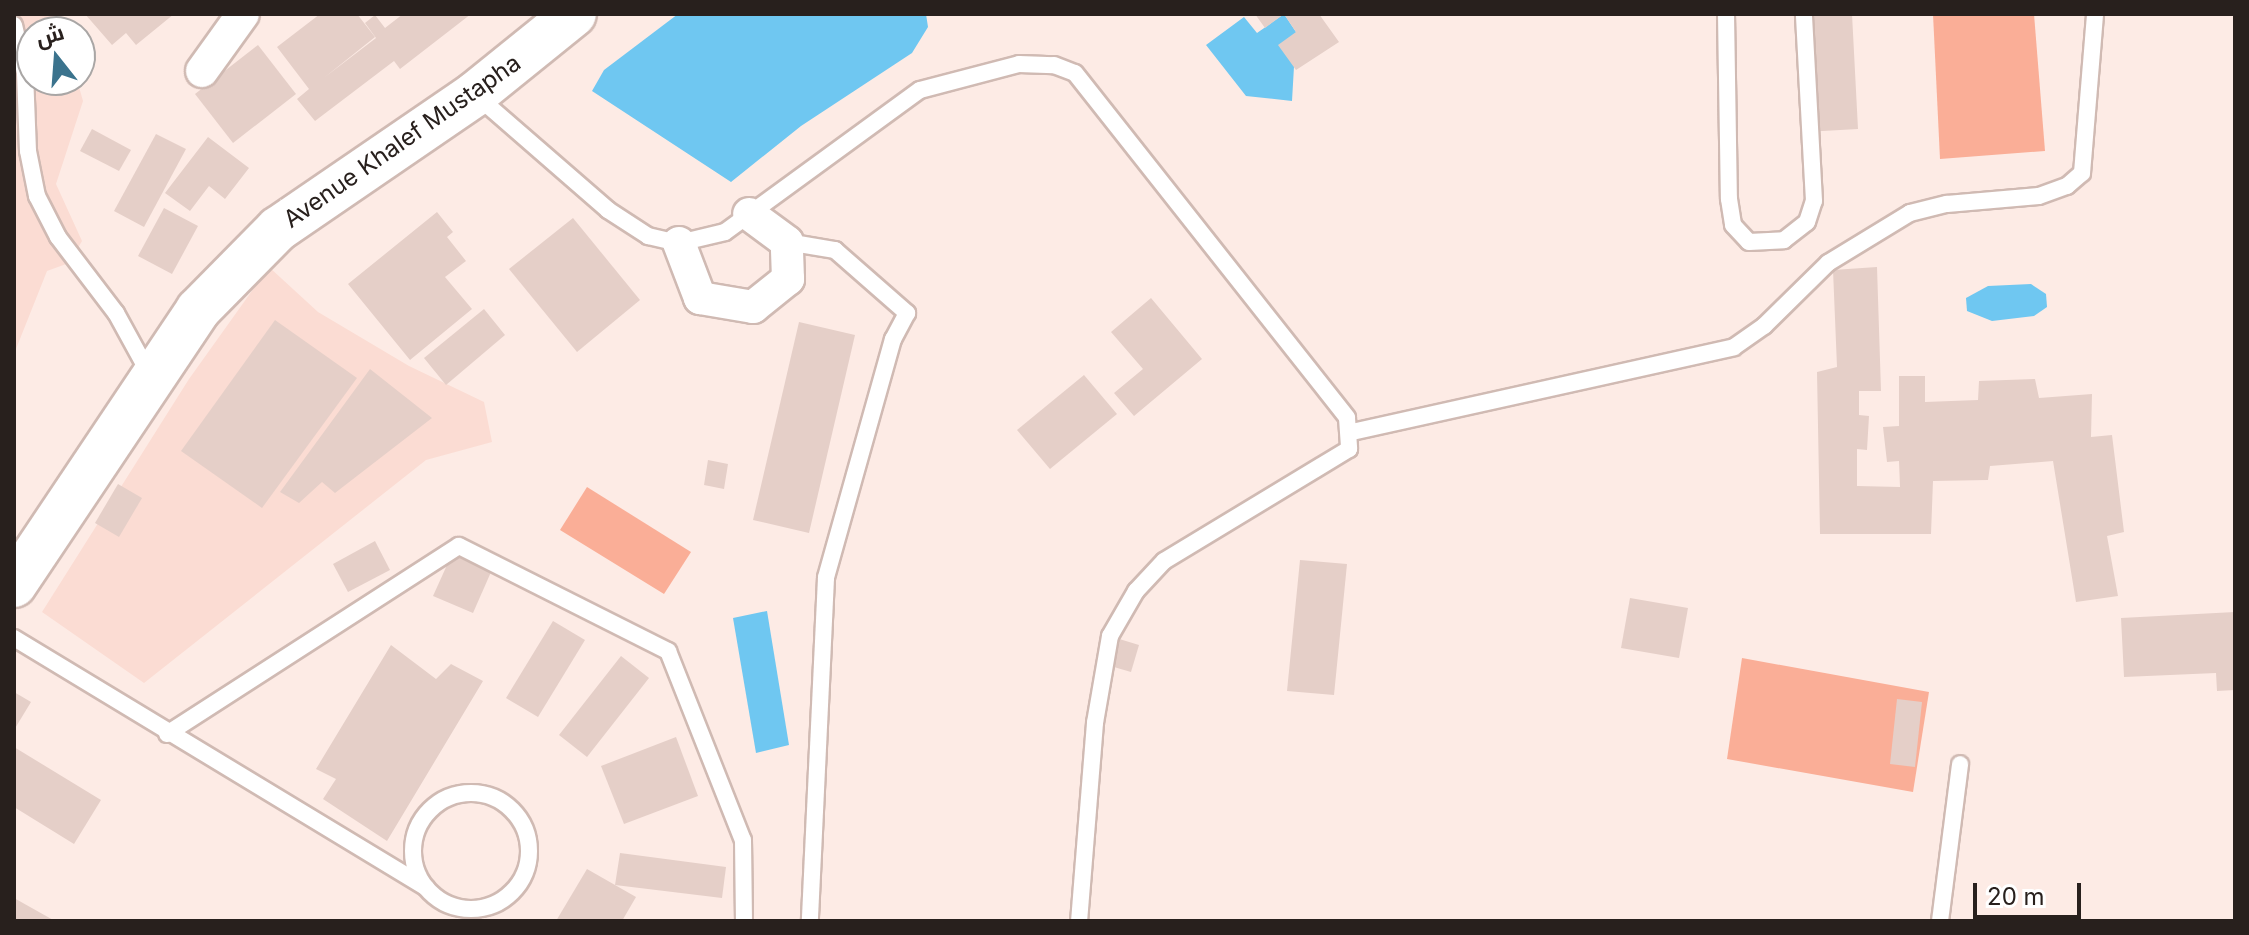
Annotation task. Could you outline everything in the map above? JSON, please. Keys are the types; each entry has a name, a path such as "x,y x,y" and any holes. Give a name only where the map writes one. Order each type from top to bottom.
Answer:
{"main road":[{"name":"Avenue Khalef Mustapha","path":"14,585 150,376 198,310 278,229 475,94 574,14"}],"street":[{"path":"202,71 243,14"},
{"path":"679,243 700,298 753,307 788,279 787,242 749,214"}],"lane":[{"path":"1726,14 1729,199 1733,225 1749,242 1784,240 1807,222 1814,201 1804,14"},
{"path":"1352,432 1734,347 1764,326 1828,263 1910,213 1947,204 2039,196 2067,186 2082,173 2095,14"},
{"path":"14,25 25,73 28,151 37,196 58,237 116,313 150,376"},
{"path":"475,94 608,210 648,236 679,243 725,232 920,90 1019,64 1065,69 1075,73 1095,97 1347,418 1352,432 1349,449 1164,561 1136,591 1110,636 1095,723 1079,921"},
{"path":"787,242 835,250 907,313 893,339 826,578 810,921"},
{"path":"167,734 459,546 668,651 743,840 744,921"},
{"path":"14,638 453,907 474,909 513,891 529,855 526,832 516,814 482,794 451,796 433,806 413,840 413,861 426,888"},
{"path":"1940,921 1960,764"}],"shaded area":[{"path":"14,14 57,14 16,16 16,96 82,96 83,101 56,184 82,241 69,263 47,271 14,354"},
{"path":"1933,14 2034,14 2045,151 1940,159"},
{"path":"269,267 318,312 409,366 484,402 492,442 426,460 144,683 42,612 189,379"},
{"path":"587,487 691,552 664,594 560,530"},
{"path":"1742,658 1929,692 1913,792 1727,759"}],"water":[{"path":"678,14 926,14 928,27 912,53 801,126 731,182 592,91 604,70"},
{"path":"1284,14 1296,32 1292,101 1246,96 1206,45 1244,17 1257,33"},
{"path":"2031,284 2046,294 2047,307 2034,316 1992,321 1967,311 1966,298 1988,286"},
{"path":"767,611 789,745 756,753 733,618"}],"building":[{"path":"85,14 174,14 136,45 126,33 112,45 96,27 96,16"},
{"path":"320,14 357,14 375,37 325,77 376,38 365,23 375,15 385,28 403,14 471,14 400,69 394,61 315,121 297,99 309,89 277,47"},
{"path":"1255,14 1284,14 1265,28"},
{"path":"1284,14 1319,14 1339,42 1296,70 1278,45 1296,32"},
{"path":"1813,14 1852,14 1858,129 1805,132 1802,76 1817,76"},
{"path":"258,45 296,94 233,143 195,94"},
{"path":"92,129 131,150 119,171 80,151"},
{"path":"156,134 186,149 144,227 114,211"},
{"path":"208,137 249,168 225,199 209,186 190,211 165,193"},
{"path":"164,208 198,226 172,274 138,256"},
{"path":"437,212 453,232 447,237 466,261 445,277 472,309 410,360 348,284"},
{"path":"573,218 640,300 577,352 509,269"},
{"path":"1877,267 1881,391 1859,391 1859,415 1869,416 1867,450 1857,449 1857,486 1900,487 1899,461 1887,462 1883,427 1899,426 1899,376 1925,376 1925,402 1978,400 1979,381 2035,379 2039,398 2092,394 2091,437 2112,435 2124,532 2107,536 2118,596 2076,602 2053,461 1990,466 1988,480 1933,481 1931,534 1820,534 1817,372 1837,367 1833,270"},
{"path":"1151,298 1202,359 1134,416 1114,393 1143,369 1111,332"},
{"path":"484,309 505,335 446,385 424,358"},
{"path":"275,320 357,378 262,508 181,451"},
{"path":"799,322 855,335 809,533 753,520"},
{"path":"370,369 432,418 335,493 322,482 299,503 280,492"},
{"path":"1084,375 1117,414 1050,469 1017,430"},
{"path":"708,460 728,464 724,489 704,485"},
{"path":"118,484 142,498 119,537 95,523"},
{"path":"375,541 390,570 348,592 333,564"},
{"path":"452,554 491,572 473,613 433,596"},
{"path":"1300,560 1347,564 1334,695 1287,691"},
{"path":"1630,598 1688,608 1679,658 1621,648"},
{"path":"2235,612 2235,690 2217,691 2216,673 2124,677 2121,618"},
{"path":"553,621 585,640 538,717 506,698"},
{"path":"1116,638 1139,645 1131,672 1107,665"},
{"path":"391,645 436,679 451,664 483,681 387,841 323,799 336,779 316,769"},
{"path":"621,656 649,678 587,757 559,735"},
{"path":"14,692 31,702 14,730"},
{"path":"1897,699 1922,702 1915,767 1890,764"},
{"path":"676,737 698,796 624,824 601,766"},
{"path":"14,747 101,800 74,844 14,807"},
{"path":"620,853 726,867 722,898 615,885"},
{"path":"587,869 636,897 622,921 556,921"},
{"path":"14,898 55,921 14,921"}]}
